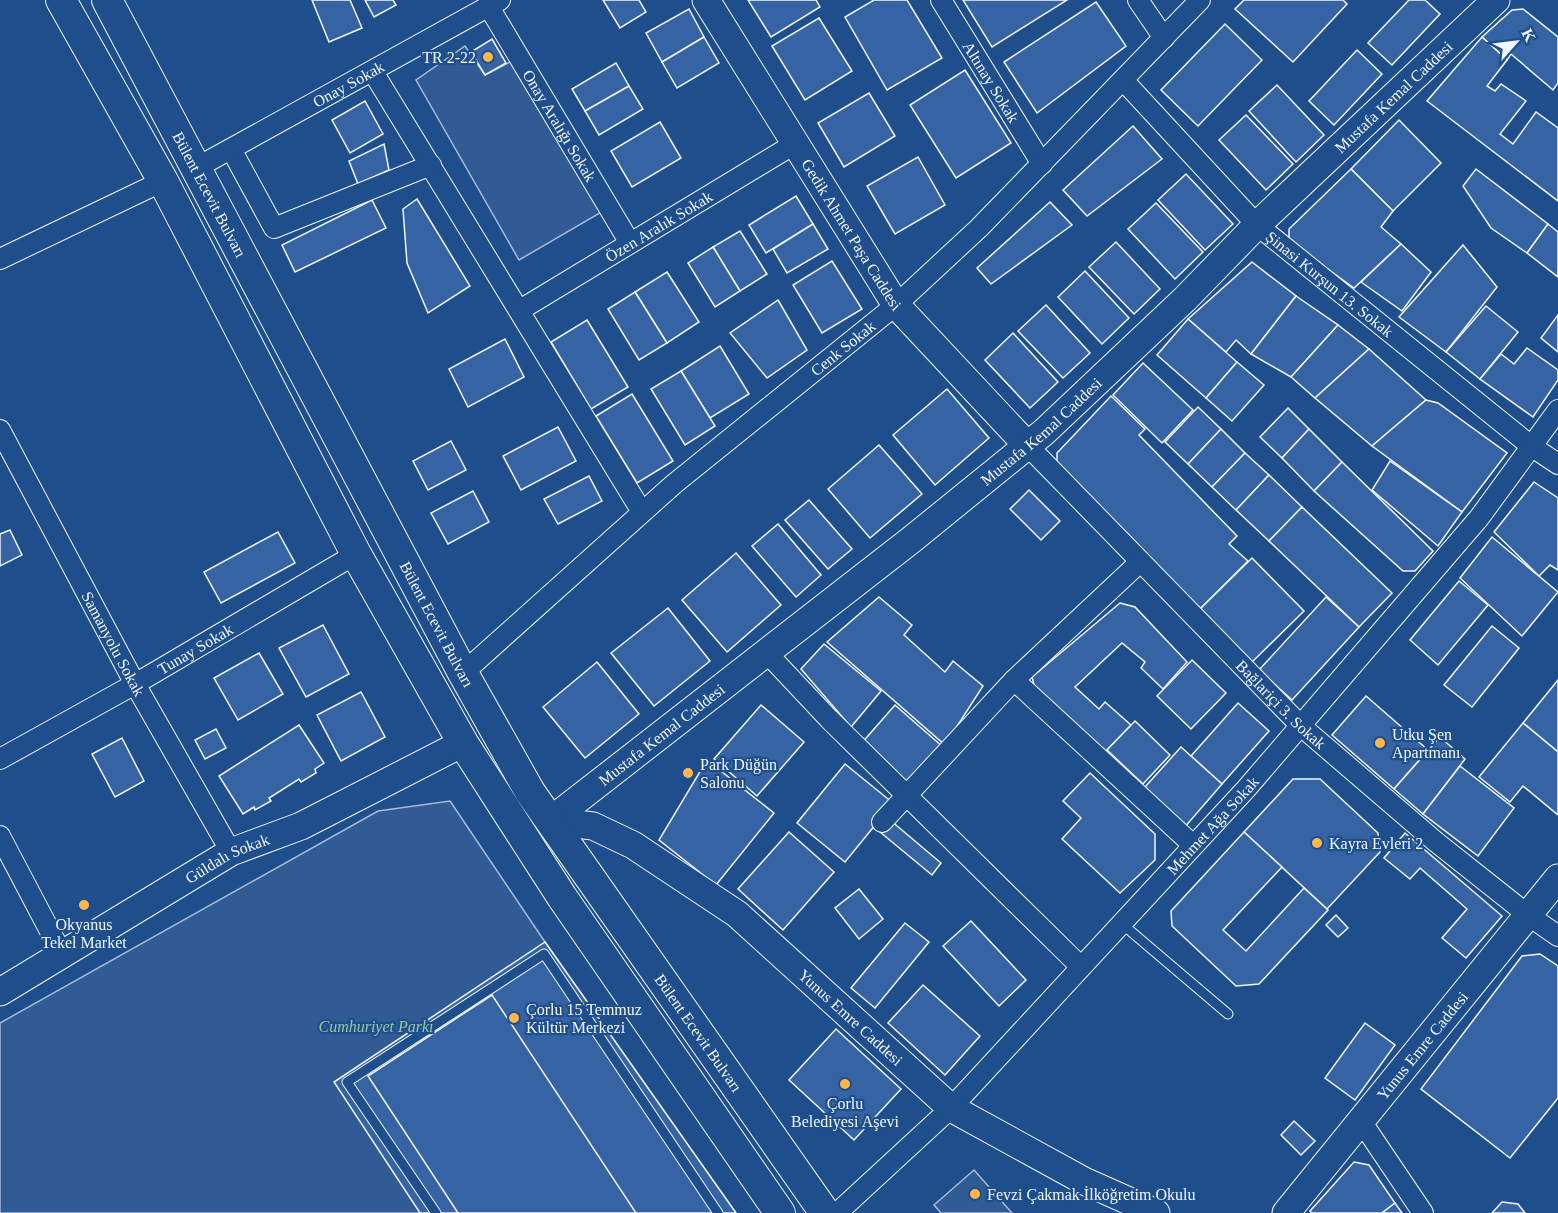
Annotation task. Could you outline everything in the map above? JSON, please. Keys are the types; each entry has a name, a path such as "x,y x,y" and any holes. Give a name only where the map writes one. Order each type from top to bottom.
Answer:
{"main road":[{"name":"Bülent Ecevit Bulvarı","path":"62,0 163,181 356,554 463,742 524,839 780,1213"},
{"name":"Bülent Ecevit Bulvarı","path":"107,0 463,673 530,792 825,1213"},
{"path":"434,692 463,673"},
{"path":"463,673 463,742 530,792"},
{"path":"524,839 550,821"}],"street":[{"name":"Gedik Ahmet Paşa Caddesi","path":"705,0 896,305 1027,446"},
{"name":"Altınay Sokak","path":"941,0 1042,164"},
{"path":"1138,0 1164,38"},
{"name":"Cenk Sokak","path":"463,673 674,484 896,305 979,228 1200,0"},
{"name":"Mustafa Kemal Caddesi","path":"550,821 911,540 1044,432 1185,299 1257,225 1496,0"},
{"name":"Onay Sokak","path":"196,168 495,3"},
{"name":"Onay Aralığı Sokak","path":"495,3 630,243"},
{"path":"373,72 642,512"},
{"name":"Şinasi Kurşun 13. Sokak","path":"1123,80 1257,225 1531,446 1558,464"},
{"name":"Özen Aralık Sokak","path":"520,310 796,143"},
{"path":"231,149 274,228 431,165"},
{"path":"0,260 163,181"},
{"name":"Mehmet Ağa Sokak","path":"837,1213 951,1108 1246,789 1479,518 1558,410"},
{"name":"Samanyolu Sokak","path":"0,430 135,684 231,852"},
{"name":"Bağlariçi 3. Sokak","path":"1027,446 1301,726 1436,842 1558,936"},
{"name":"Tunay Sokak","path":"0,759 135,684 356,554"},
{"path":"882,822 1014,680 1140,562"},
{"path":"766,652 829,719 1081,967"},
{"path":"1014,680 1193,845"},
{"name":"Güldalı Sokak","path":"0,992 231,852 301,826 463,742"},
{"name":"Yunus Emre Caddesi","path":"550,821 592,826 633,845 737,914 951,1108 1084,1180 1156,1213"},
{"path":"0,836 62,954"},
{"name":"Yunus Emre Caddesi","path":"1287,1213 1558,878"},
{"path":"1361,1121 1423,1213"}],"lane":[{"path":"1121,923 1228,1014"},
{"path":"436,1213 347,1082 544,954 718,1213"}],"shaded area":[{"path":"465,46 485,75 516,59 605,210 519,260 416,80"},
{"name":"Cumhuriyet Parkı","path":"450,801 545,942 736,1213 0,1213 0,1023 378,811"},
{"path":"974,1170 1012,1213 941,1213 934,1205"}],"building":[{"path":"312,0 350,0 362,28 329,42"},
{"path":"365,0 393,0 396,5 374,17"},
{"path":"603,0 639,0 646,12 620,28"},
{"path":"748,0 816,0 820,7 771,37"},
{"path":"874,0 907,0 942,58 887,90 845,17"},
{"path":"963,0 1067,0 992,47"},
{"path":"1244,0 1343,0 1347,4 1293,62 1235,9"},
{"path":"1409,0 1425,0 1440,14 1392,65 1368,43"},
{"path":"1096,2 1126,46 1037,113 1004,62"},
{"path":"689,9 704,37 662,62 646,33"},
{"path":"1523,9 1558,37 1558,83 1553,90 1511,54 1507,60 1482,37 1512,10"},
{"path":"819,18 852,71 805,100 772,46"},
{"path":"1225,24 1262,60 1198,126 1161,90"},
{"path":"704,37 719,63 677,88 662,62"},
{"path":"1482,37 1507,60 1487,86 1495,91 1501,84 1526,101 1500,134 1513,144 1536,112 1558,128 1558,201 1427,101"},
{"name":"TR 2-22","path":"492,39 506,63 485,75 471,52"},
{"path":"1357,50 1382,74 1334,125 1309,101"},
{"path":"616,63 629,86 585,111 572,89"},
{"path":"965,70 1011,143 956,178 910,105"},
{"path":"1277,85 1324,135 1296,162 1249,111"},
{"path":"629,86 643,109 599,135 585,111"},
{"path":"869,93 895,136 844,167 818,123"},
{"path":"365,101 383,134 350,153 332,120"},
{"path":"1246,115 1293,164 1266,190 1219,140"},
{"path":"1399,120 1441,163 1393,211 1351,169"},
{"path":"660,122 681,158 632,187 611,151"},
{"path":"1133,126 1162,159 1087,216 1063,190"},
{"path":"384,144 389,170 358,184 349,161"},
{"path":"918,157 945,205 895,234 867,186"},
{"path":"1351,169 1393,211 1381,227 1401,244 1354,288 1289,241 1289,229"},
{"path":"1476,169 1548,224 1527,253 1491,228 1463,186"},
{"path":"1186,174 1233,224 1205,250 1158,200"},
{"path":"796,196 813,224 766,253 749,225"},
{"path":"417,199 470,286 428,313 407,263 403,209"},
{"path":"372,200 386,228 295,272 282,245"},
{"path":"1050,202 1072,225 991,284 977,268"},
{"path":"1156,203 1203,252 1175,279 1128,229"},
{"path":"813,224 828,249 787,273 773,249"},
{"path":"1548,224 1558,232 1558,277 1527,253"},
{"path":"740,231 767,274 740,291 713,247"},
{"path":"1116,242 1160,289 1134,314 1089,267"},
{"path":"1401,244 1431,272 1402,311 1361,282"},
{"path":"1463,245 1497,287 1446,352 1399,317"},
{"path":"713,247 740,291 715,307 688,263"},
{"path":"832,261 862,309 822,333 793,285"},
{"path":"1252,262 1296,296 1251,354 1236,340 1226,352 1188,319"},
{"path":"1085,271 1129,318 1102,344 1058,297"},
{"path":"667,272 699,322 667,343 635,292"},
{"path":"635,292 667,343 639,360 608,309"},
{"path":"1296,296 1338,325 1291,377 1251,354"},
{"path":"778,300 807,350 767,378 730,333"},
{"path":"1046,305 1090,353 1063,378 1018,331"},
{"path":"1486,306 1518,332 1480,379 1446,352"},
{"path":"1558,315 1558,352 1541,338"},
{"path":"1188,319 1237,362 1206,398 1157,355"},
{"path":"587,320 628,387 591,409 551,342"},
{"path":"1338,325 1369,349 1315,398 1291,377"},
{"path":"1013,333 1058,382 1030,408 985,360"},
{"path":"505,339 524,377 468,407 449,369"},
{"path":"720,346 749,394 710,418 681,371"},
{"path":"1527,348 1558,370 1558,380 1533,417 1480,379 1501,354 1514,364"},
{"path":"1369,349 1426,400 1372,446 1315,398"},
{"path":"1237,362 1264,385 1232,421 1206,398"},
{"path":"1143,363 1193,410 1162,443 1113,395"},
{"path":"681,371 715,426 685,445 651,389"},
{"path":"947,389 989,438 935,485 893,435"},
{"path":"632,394 673,461 637,483 596,416"},
{"path":"1111,396 1145,429 1139,435 1237,536 1229,544 1248,561 1200,609 1057,462 1057,453"},
{"path":"1426,400 1438,403 1507,453 1462,512 1372,446"},
{"path":"1198,407 1221,429 1188,464 1165,442"},
{"path":"1288,408 1309,429 1282,458 1260,437"},
{"path":"558,427 576,461 521,490 503,456"},
{"path":"1221,429 1245,453 1212,487 1188,464"},
{"path":"1309,429 1342,462 1314,491 1282,458"},
{"path":"451,441 466,470 428,490 413,461"},
{"path":"879,445 922,494 870,538 828,489"},
{"path":"1245,453 1269,475 1236,510 1212,487"},
{"path":"1390,461 1462,512 1438,546 1372,490"},
{"path":"1342,462 1433,551 1415,571 1403,571 1314,491"},
{"path":"1269,475 1302,507 1269,541 1236,510"},
{"path":"589,476 602,501 558,524 544,499"},
{"path":"1534,482 1558,498 1558,570 1550,565 1539,576 1494,532"},
{"path":"1029,490 1060,521 1041,540 1010,509"},
{"path":"473,491 489,522 448,544 431,513"},
{"path":"809,500 852,549 828,569 785,520"},
{"path":"1302,507 1392,593 1359,627 1269,541"},
{"path":"778,524 821,575 796,597 752,546"},
{"path":"10,530 22,555 0,566 0,534"},
{"path":"278,532 295,563 221,603 204,572"},
{"path":"1492,537 1558,592 1522,636 1460,578"},
{"path":"736,553 781,605 727,652 682,600"},
{"path":"1252,558 1304,611 1252,662 1200,609"},
{"path":"1459,581 1488,605 1438,665 1410,640"},
{"path":"879,597 912,625 904,635 945,672 953,661 983,686 945,745 827,642"},
{"path":"1326,597 1359,627 1292,700 1259,670"},
{"path":"1120,603 1135,607 1187,662 1163,689 1141,668 1145,662 1122,643 1075,687 1099,709 1105,702 1131,725 1103,754 1035,689 1032,677"},
{"path":"668,608 710,661 654,706 611,653"},
{"path":"323,625 349,674 306,697 279,648"},
{"path":"1492,626 1519,648 1472,707 1444,685"},
{"path":"824,644 881,691 851,727 801,669"},
{"path":"259,653 283,694 238,720 214,678"},
{"path":"1192,660 1226,693 1191,729 1157,696"},
{"path":"597,662 639,714 585,758 543,707"},
{"path":"1558,680 1558,752 1523,723"},
{"path":"361,692 385,737 341,761 317,715"},
{"name":"Utku Şen Apartmanı","path":"1366,696 1428,750 1394,789 1332,735"},
{"path":"1238,703 1269,731 1222,784 1191,756"},
{"path":"761,705 804,742 757,796 714,759"},
{"path":"895,705 943,747 907,787 860,745"},
{"path":"1135,721 1170,755 1143,784 1107,750"},
{"path":"1523,723 1558,752 1558,815 1523,786 1510,802 1479,777"},
{"path":"299,725 324,763 315,769 316,773 301,782 299,779 269,798 271,801 243,814 219,776"},
{"path":"216,729 226,748 205,759 195,740"},
{"path":"1440,737 1465,759 1423,814 1394,789"},
{"path":"122,738 144,781 115,797 92,754"},
{"path":"1181,747 1222,784 1184,828 1145,787"},
{"path":"707,760 774,813 716,885 659,840"},
{"path":"845,764 893,803 845,862 797,823"},
{"path":"1460,766 1514,808 1478,856 1423,814"},
{"path":"1090,773 1155,834 1155,860 1120,893 1062,839 1081,818 1063,801"},
{"name":"Kayra Evleri 2","path":"1293,779 1320,779 1378,833 1380,852 1327,909 1244,832"},
{"path":"890,820 941,863 932,875 880,832"},
{"path":"789,832 834,872 783,930 738,889"},
{"path":"1244,832 1282,867 1223,930 1246,951 1304,888 1328,910 1259,984 1236,986 1172,926 1171,911"},
{"path":"1405,833 1502,916 1466,958 1442,938 1467,909 1420,868 1410,879 1384,858"},
{"path":"859,889 883,919 859,939 835,908"},
{"path":"1336,915 1348,928 1338,937 1326,925"},
{"path":"971,921 1026,980 999,1006 943,946"},
{"path":"905,923 929,942 875,1008 851,988"},
{"name":"Çorlu 15 Temmuz Kültür Merkezi","path":"545,942 736,1213 420,1213 334,1082"},
{"path":"1540,954 1558,966 1558,1098 1510,1158 1421,1089 1522,956"},
{"path":"923,985 980,1036 945,1075 888,1023"},
{"path":"492,995 636,1213 458,1213 368,1076"},
{"path":"1365,1023 1395,1045 1355,1100 1325,1078"},
{"name":"Çorlu Belediyesi Aşevi","path":"836,1029 901,1089 854,1140 789,1080"},
{"path":"1294,1121 1315,1141 1301,1155 1281,1135"},
{"path":"1354,1162 1369,1165 1395,1203 1382,1213 1312,1213 1310,1211"},
{"path":"1502,1202 1518,1204 1525,1213 1492,1213"},
{"path":"1395,1203 1402,1213 1382,1213"}],"place":[{"name":"TR 2-22","path":"488,57"},
{"name":"Utku Şen Apartmanı","path":"1380,743"},
{"name":"Park Düğün Salonu","path":"688,773"},
{"name":"Kayra Evleri 2","path":"1317,843"},
{"name":"Okyanus Tekel Market","path":"84,905"},
{"name":"Çorlu 15 Temmuz Kültür Merkezi","path":"514,1018"},
{"name":"Çorlu Belediyesi Aşevi","path":"845,1084"},
{"name":"Fevzi Çakmak İlköğretim Okulu","path":"975,1194"}]}
